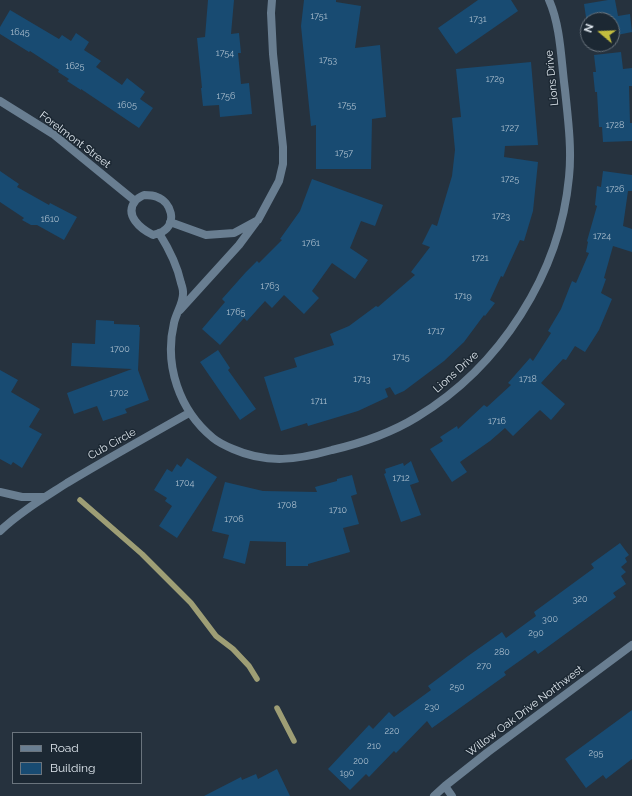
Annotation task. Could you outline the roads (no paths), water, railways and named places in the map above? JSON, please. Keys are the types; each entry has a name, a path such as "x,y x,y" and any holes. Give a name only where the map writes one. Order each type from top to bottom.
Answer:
{"street":[{"name":"Lions Drive","path":"177,314 239,245 258,220 279,181 283,164 283,146 272,34 272,0"},
{"name":"Lions Drive","path":"159,233 169,248 178,269 184,293 177,314 172,337 171,354 173,373 179,393 190,413 213,438 239,452 256,457 273,460 297,458 319,454 378,437 415,419 434,407 458,388 480,368 499,347 539,283 552,254 560,229 568,185 570,155 566,101 557,29 549,0"},
{"name":"Forelmont Street","path":"0,101 53,134 135,201"},
{"path":"144,194 158,197 168,204 172,215 170,222 163,232 153,235 143,230 134,220 131,211 135,201 144,194"},
{"path":"170,222 206,235 234,233 258,220"},
{"name":"Cub Circle","path":"0,531 12,520 46,496 190,413"},
{"name":"Cub Circle","path":"0,492 22,498 46,496"},
{"name":"Willow Oak Drive Northwest","path":"434,796 445,786 632,645"},
{"path":"445,786 452,796"}],"waterway":[{"path":"80,500 142,554 191,603 216,636 233,649 249,666 257,679"},
{"path":"277,708 294,741"}]}
